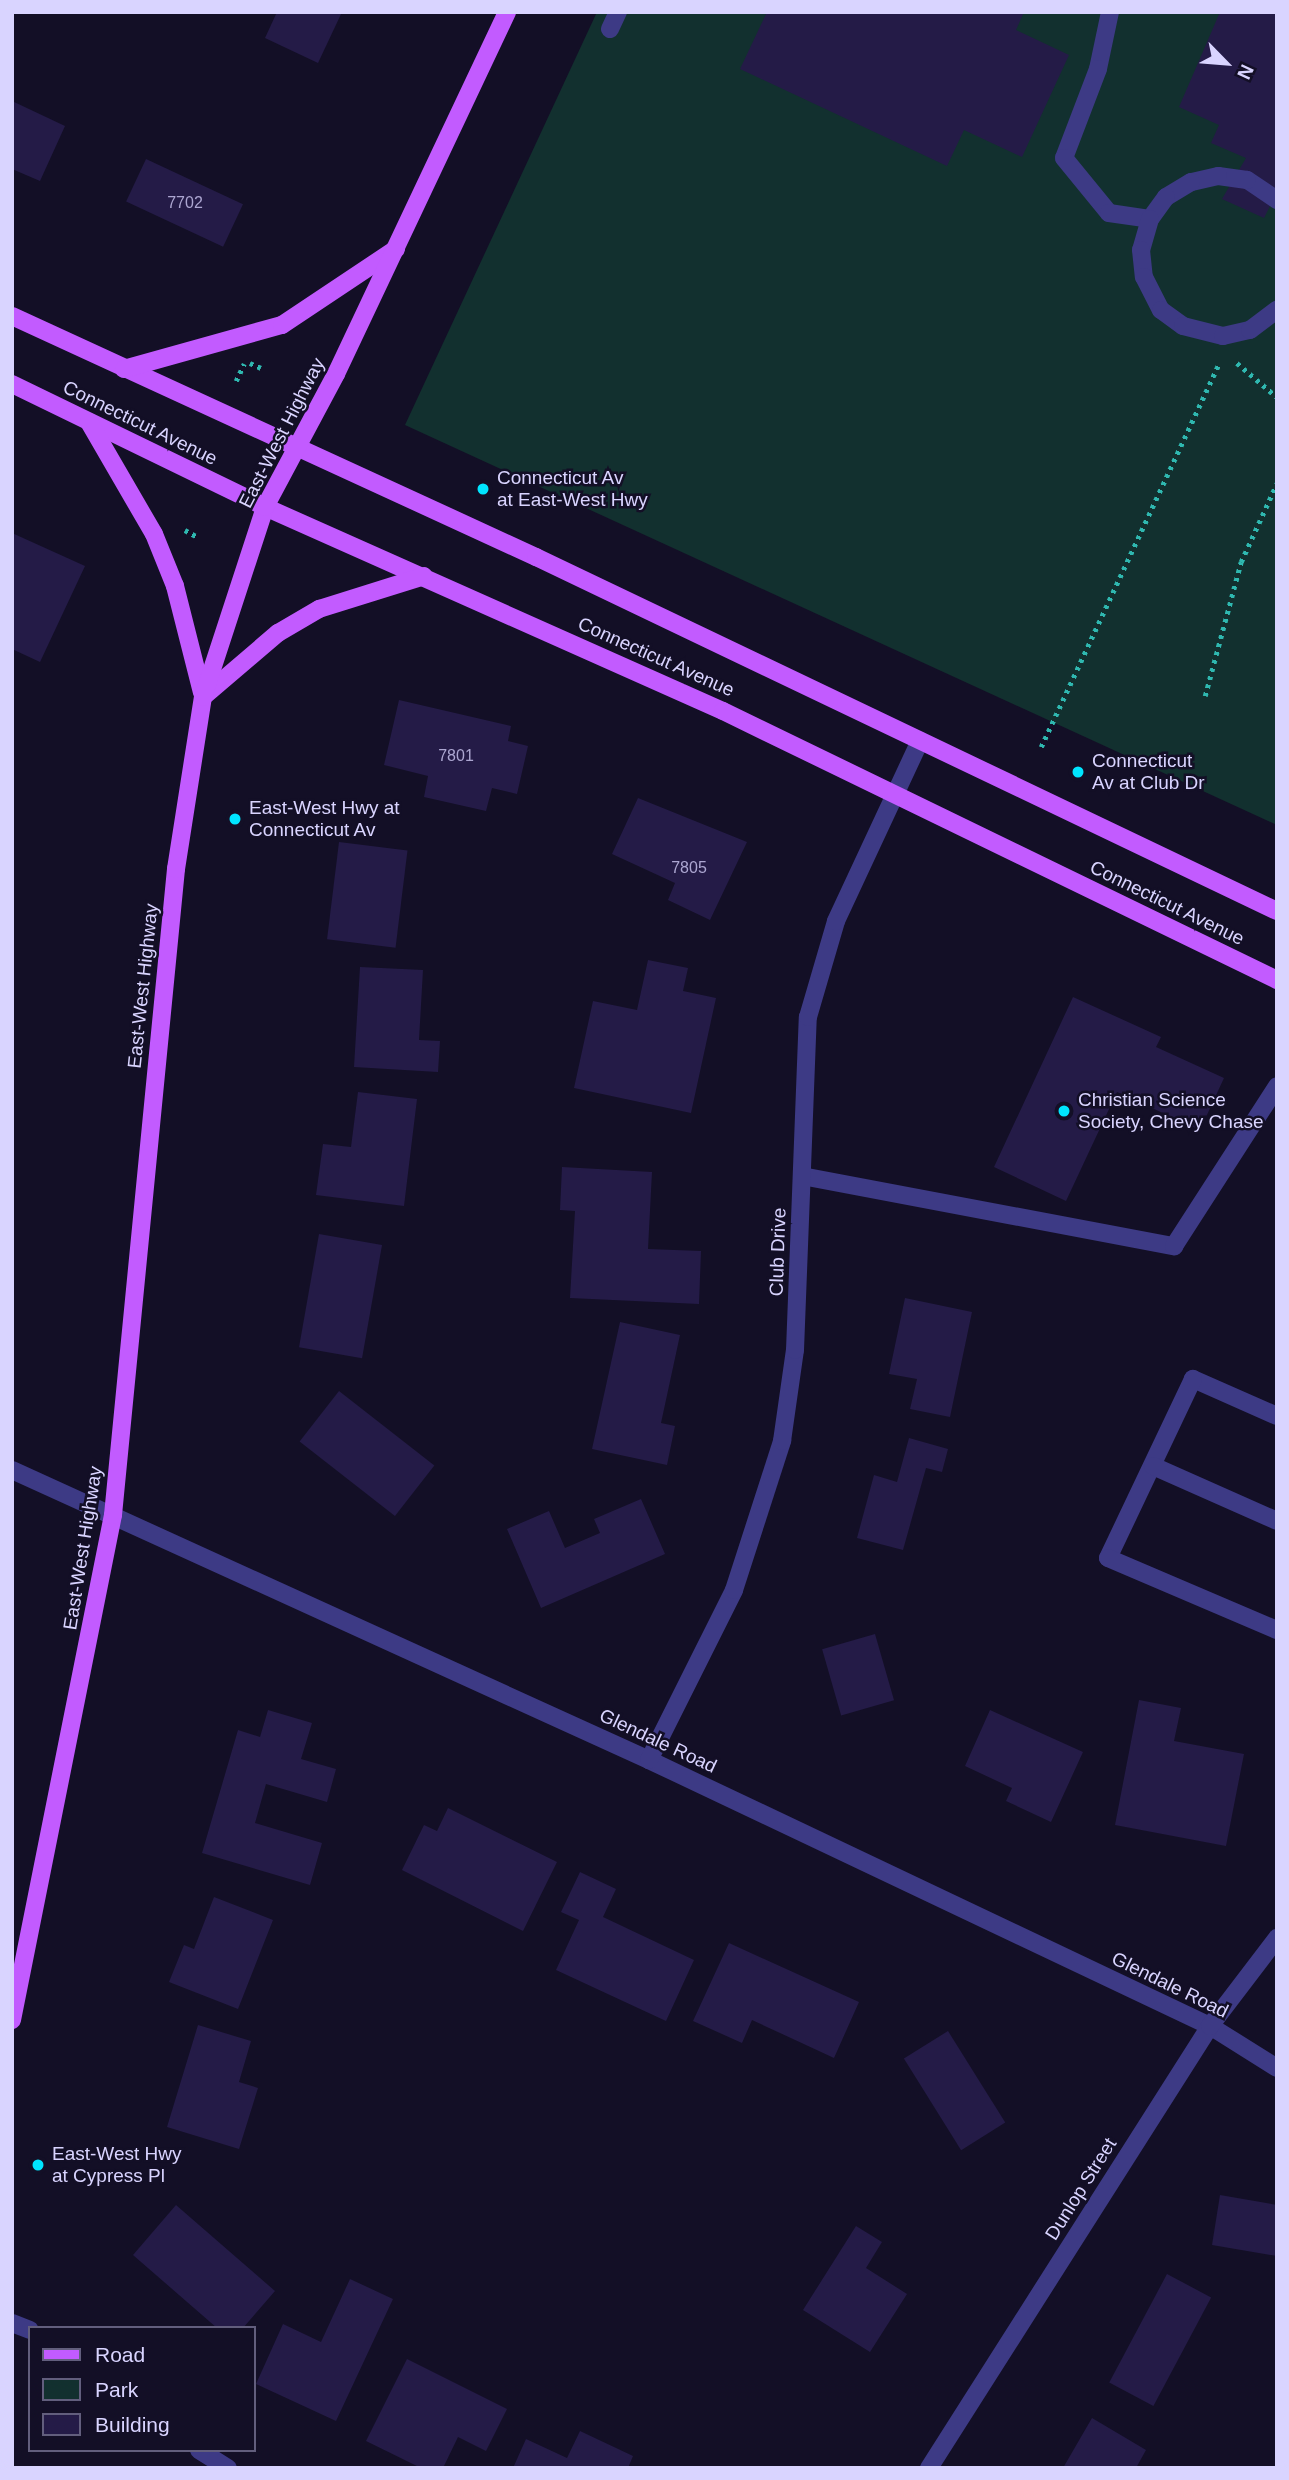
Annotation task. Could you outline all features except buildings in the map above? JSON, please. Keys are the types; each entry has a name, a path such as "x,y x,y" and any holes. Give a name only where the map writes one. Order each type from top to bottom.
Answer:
{"main road":[{"name":"East-West Highway","path":"12,2020 113,1514 176,869 202,697 265,507 396,249 507,12"},
{"path":"124,369 282,325 396,249"},
{"name":"Connecticut Avenue","path":"12,316 920,741 1277,912"},
{"name":"Connecticut Avenue","path":"12,384 265,507 424,576 895,796 1277,980"},
{"path":"89,422 155,534 175,586 202,697 278,633 319,609 424,576"}],"street":[{"path":"1110,12 1098,69 1064,158 1109,213 1150,219"},
{"path":"1277,201 1247,180 1218,176 1166,197 1150,219 1141,250 1144,277 1161,310 1183,326 1223,336 1250,330 1277,310"},
{"name":"Club Drive","path":"649,1760 734,1590 782,1441 795,1350 808,1017 836,921 920,741"},
{"path":"802,1176 1174,1246 1277,1086"},
{"path":"1277,1416 1193,1380 1108,1558 1277,1630"},
{"path":"1153,1466 1277,1521"},
{"name":"Glendale Road","path":"12,1470 649,1760 1210,2026 1277,2068"},
{"name":"Dunlop Street","path":"929,2468 1210,2026 1277,1938"},
{"path":"202,2452 228,2468"}],"path":[{"path":"1041,747 1217,364 1240,355"},
{"path":"1231,358 1277,397"},
{"path":"1205,696 1241,562 1277,483"}],"green space":[{"path":"597,12 1277,12 1277,825 405,425"}],"place":[{"name":"Connecticut Av at East-West Hwy","path":"483,489"},
{"name":"Connecticut Av at Club Dr","path":"1078,772"},
{"name":"East-West Hwy at Connecticut Av","path":"235,819"},
{"name":"Christian Science Society, Chevy Chase","path":"1064,1111"},
{"name":"East-West Hwy at Cypress Pl","path":"38,2165"}]}
